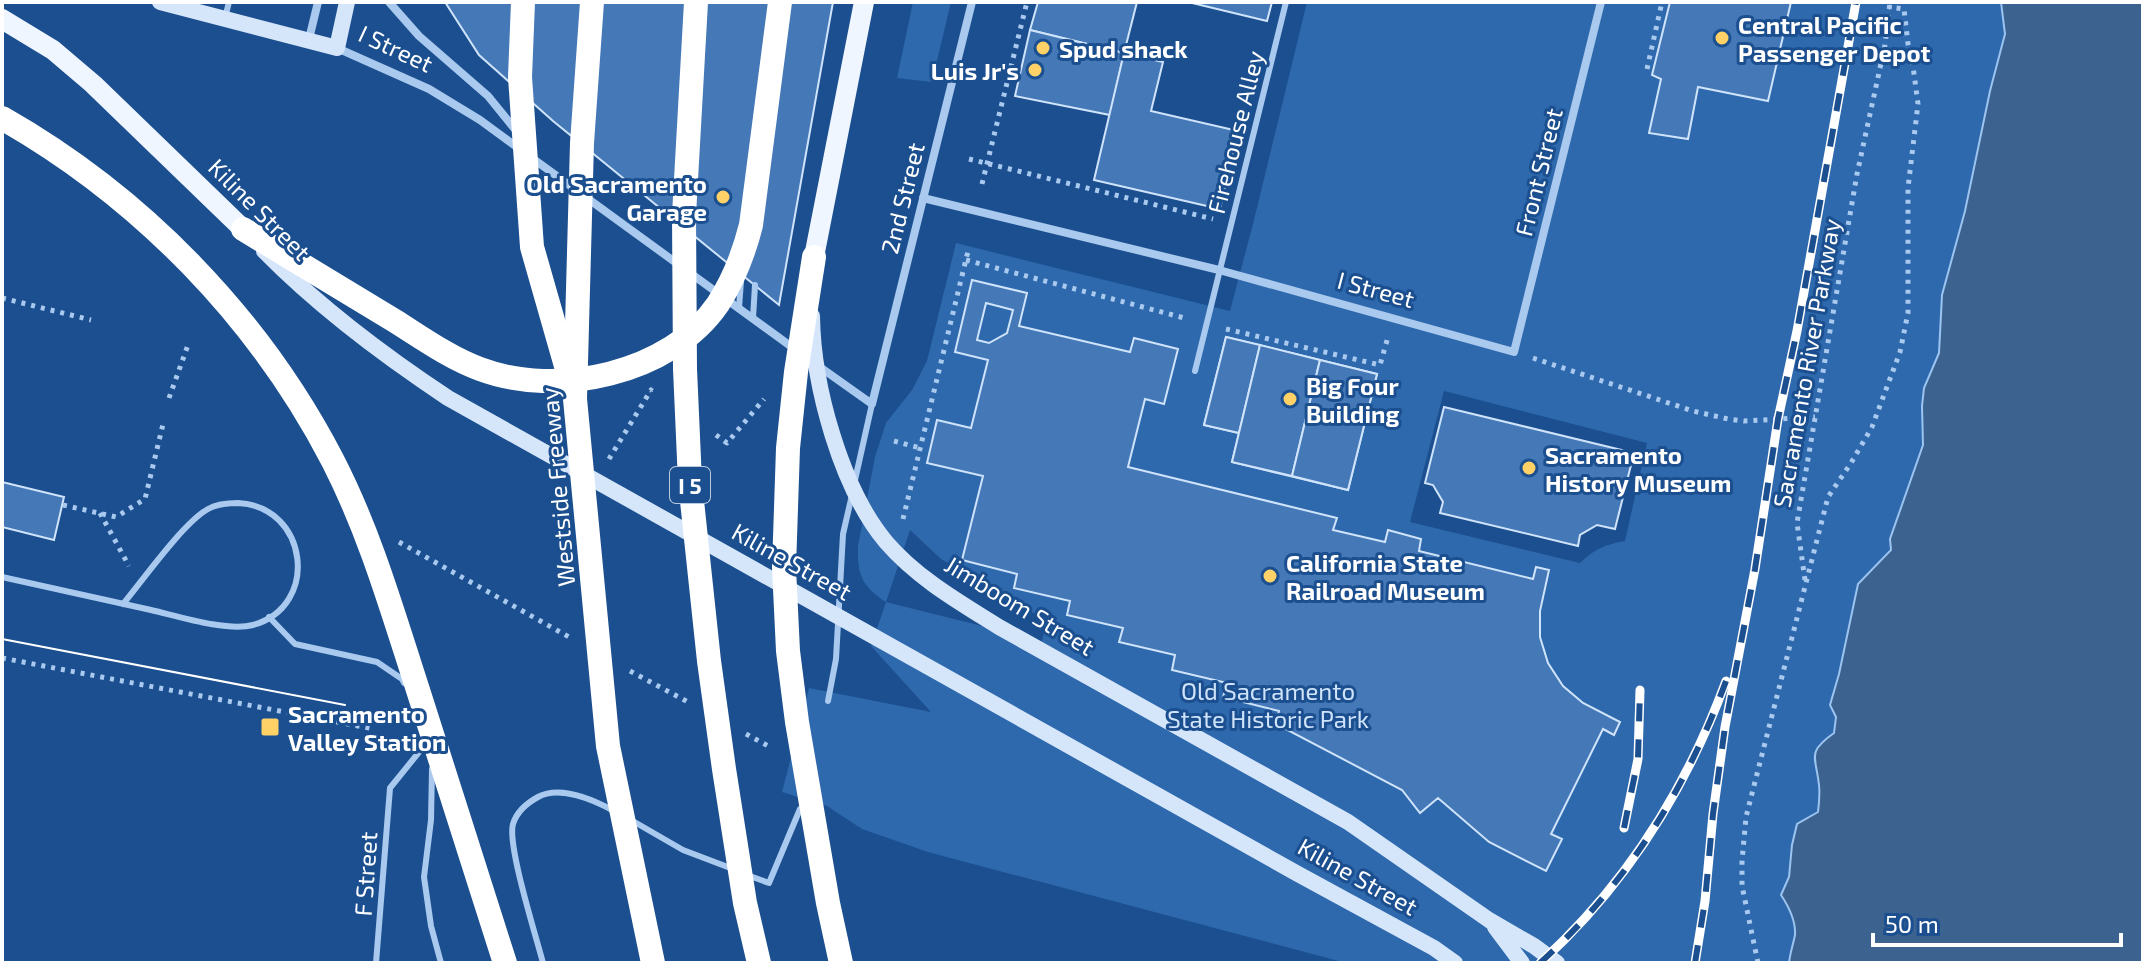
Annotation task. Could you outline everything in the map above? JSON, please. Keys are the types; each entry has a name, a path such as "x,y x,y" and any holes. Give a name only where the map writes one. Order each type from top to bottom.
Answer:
{"highway":[{"path":"523,2 520,77 532,247 575,399"},
{"name":"Westside Freeway","path":"592,2 582,143 575,399 608,746 653,963"},
{"name":"I 5","path":"696,2 684,215 685,369 690,482 721,754 745,903 759,963"},
{"path":"243,229 439,348 480,369 528,381 606,375 636,366 668,350 694,331 716,305 743,254 751,225 780,2"},
{"path":"2,118 38,138 151,225 214,289 262,349 306,412 333,461 372,547 505,963"},
{"path":"814,257 788,448 784,568 788,651 797,722 841,963"}],"main road":[{"name":"I Street","path":"160,2 227,10 337,48"},
{"path":"337,48 347,2"},
{"name":"Jimboom Street","path":"864,2 814,257 812,288 814,335 823,394 836,445 868,516 886,541 913,569 948,595 999,627 1348,822 1489,920"},
{"name":"Kiline Street","path":"2,19 53,50 93,84 293,279 354,331 448,398 1434,948 1455,963"},
{"path":"1489,920 1522,963"},
{"path":"1489,920 1557,963"}],"street":[{"path":"309,39 318,2"},
{"name":"I Street","path":"389,2 419,36 488,96 546,168"},
{"name":"2nd Street","path":"872,404 972,2"},
{"name":"Front Street","path":"1514,352 1601,2"},
{"name":"I Street","path":"337,48 429,89 480,120 872,404"},
{"name":"I Street","path":"923,198 1219,270 1514,352"}],"lane":[{"name":"Firehouse Alley","path":"1195,371 1286,2"},
{"path":"739,308 741,273"},
{"path":"753,318 755,285"},
{"path":"828,701 836,659 843,534 872,404"},
{"path":"2,577 123,604 232,627 253,625 274,615 294,588 299,567 296,546 284,524 268,511 249,504 228,503 208,509 185,529 123,604"},
{"path":"269,617 295,644 377,662 402,679 407,689"},
{"path":"412,698 428,740 432,768 431,820 424,877 431,926 441,963"},
{"name":"F Street","path":"376,963 390,788 428,740"},
{"path":"543,963 514,851 513,824 524,806 533,800 560,792 601,803 683,850 769,883 800,809"}],"path":[{"path":"982,184 1027,2"},
{"path":"1647,69 1662,2"},
{"path":"1806,583 1828,497 1872,427 1900,352 1908,313 1908,188 1918,104 1904,9 1889,5"},
{"name":"Sacramento River Parkway","path":"1758,963 1742,886 1746,817 1806,583 1797,523 1857,174 1885,45 1889,5"},
{"path":"969,159 1217,220"},
{"path":"903,519 969,247"},
{"path":"966,260 1188,319"},
{"path":"2,298 91,320"},
{"path":"1226,329 1380,365 1394,319"},
{"path":"169,398 188,345"},
{"path":"1514,352 1693,411 1728,419 1815,417"},
{"path":"63,505 116,517 145,499 164,420"},
{"path":"894,441 920,448"},
{"path":"100,513 138,585"},
{"path":"2,658 374,729"}],"green space":[{"path":"913,2 951,2 932,82 897,78"},
{"name":"Old Sacramento State Historic Park","path":"1307,2 2001,2 2005,34 1965,211 1942,295 1939,353 1924,388 1923,445 1890,539 1891,550 1858,584 1830,705 1836,717 1834,733 1816,750 1818,813 1798,824 1792,845 1789,877 1782,895 1792,914 1795,929 1789,963 1346,963 928,852 862,829 827,806 782,792 809,688 931,712 871,646 886,602 871,591 863,579 858,546 875,457 886,423 912,390 927,361 956,243 1230,311","holes":["1444,391 1647,443 1625,541 1600,548 1580,563 1410,522","910,530 941,559 1047,621 1042,641 886,602"]}],"shaded area":[{"path":"2001,2 2143,2 2143,963 1789,963 1795,929 1781,895 1789,877 1792,845 1797,824 1818,812 1815,756 1819,745 1834,733 1836,717 1830,705 1858,584 1891,550 1890,539 1923,445 1924,388 1939,353 1942,295 1965,211 2005,34"}],"building":[{"name":"Old Sacramento Garage","path":"445,2 833,2 779,305 553,121 479,55"},
{"path":"1038,2 1137,2 1124,53 1030,30"},
{"path":"1188,2 1272,2 1267,21"},
{"name":"Central Pacific Passenger Depot","path":"1670,2 1791,2 1768,101 1698,87 1688,139 1649,133 1661,79 1652,75"},
{"path":"1030,30 1124,53 1110,115 1015,96"},
{"path":"1124,53 1163,62 1151,111 1238,131 1220,209 1094,180"},
{"name":"California State Railroad Museum","path":"972,280 1027,293 1019,326 1130,352 1134,338 1178,349 1164,404 1145,399 1128,467 1337,518 1333,530 1385,542 1388,530 1421,539 1419,551 1533,579 1536,567 1549,570 1540,611 1540,637 1548,663 1563,686 1583,703 1620,722 1614,735 1603,729 1551,834 1562,839 1546,871 1489,842 1438,798 1420,813 1402,790 1276,724 1279,711 1223,697 1227,683 1172,670 1175,655 1119,642 1123,628 1067,615 1070,601 1014,588 1017,574 962,560 983,476 927,463 937,420 971,428 988,360 955,352","holes":["986,303 1013,310 1007,333 989,343 977,340"]},
{"name":"Big Four Building","path":"1226,337 1377,374 1348,490 1232,462 1239,433 1204,425"},
{"path":"1226,337 1260,345 1239,433 1204,425"},
{"path":"1260,345 1320,360 1292,476 1232,462"},
{"path":"1320,360 1377,374 1348,490 1292,476"},
{"name":"Sacramento History Museum","path":"1444,407 1634,453 1615,529 1597,525 1580,535 1578,546 1440,513 1443,502 1433,485 1425,483"},
{"path":"2,482 64,497 54,540 2,527"}],"tram line":[{"path":"2,639 345,705"}],"railway":[{"path":"1695,963 1725,727 1755,569 1778,419 1797,331 1856,2"},
{"path":"1540,963 1600,901 1650,834 1692,760 1726,681"},
{"path":"1624,828 1638,759 1640,690"}],"place":[{"name":"Central Pacific Passenger Depot","path":"1722,38"},
{"name":"Spud shack","path":"1043,48"},
{"name":"Luis Jr's","path":"1035,70"},
{"name":"Old Sacramento Garage","path":"723,197"},
{"name":"Big Four Building","path":"1290,399"},
{"name":"Sacramento History Museum","path":"1529,468"},
{"name":"California State Railroad Museum","path":"1270,576"},
{"name":"Sacramento Valley Station","path":"270,727"}]}
